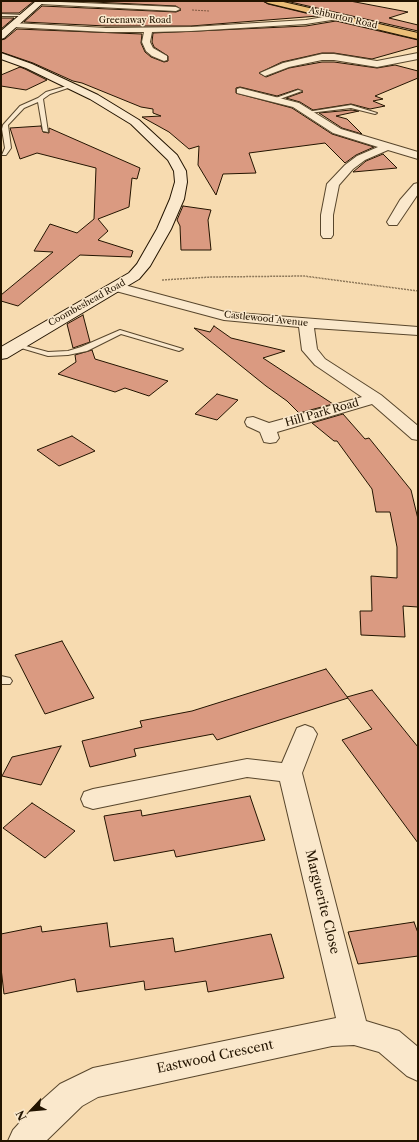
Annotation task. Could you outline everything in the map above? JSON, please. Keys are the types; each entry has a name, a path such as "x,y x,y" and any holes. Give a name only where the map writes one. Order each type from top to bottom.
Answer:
{"main road":[{"name":"Ashburton Road","path":"268,1 418,36"}],"street":[{"path":"1,36 41,2 176,9"},
{"name":"Greenaway Road","path":"13,25 79,29 148,30 256,26 306,22 335,17"},
{"path":"256,26 266,34"},
{"path":"148,30 146,42 150,49 167,57 153,59"},
{"name":"Coombeshead Road","path":"1,56 29,66 72,86 94,97 135,122 174,158 180,171 181,182 177,199 154,249 143,266 134,276 117,287 82,305 1,354"},
{"path":"265,73 286,64 322,57 334,57 377,64 399,61 418,56"},
{"path":"240,91 275,99 309,112 337,131 418,156"},
{"path":"327,234 326,215 333,184 349,167 361,158 387,147"},
{"path":"393,222 404,203 418,186"},
{"name":"Castlewood Avenue","path":"117,287 224,316 418,331"},
{"name":"Hill Park Road","path":"306,323 307,340 310,350 320,362 375,398 418,435"},
{"name":"Hill Park Road","path":"264,429 375,398"},
{"path":"93,799 247,768 290,773 305,734"},
{"name":"Marguerite Close","path":"290,773 354,1032"},
{"name":"Eastwood Crescent","path":"24,1141 44,1119 71,1095 93,1083 332,1032 354,1032 388,1041 418,1066"}],"lane":[{"path":"1,15 24,16"},
{"path":"4,154 8,148 4,129 22,107 40,99 48,93 72,86"},
{"path":"275,99 300,91"},
{"path":"40,99 46,131"},
{"path":"309,112 351,106 375,113"},
{"path":"15,345 48,354 68,353 84,349 120,332 180,349"}],"path":[{"path":"135,291 151,283 168,279 304,276 418,291"}],"building":[{"path":"1,1 34,1 19,13 1,13"},
{"path":"72,1 263,1 268,4 318,16 191,26 106,26 24,22 42,6 176,12 181,10 176,6"},
{"path":"286,1 350,1 408,12 389,18 418,25 418,31"},
{"path":"1,18 14,18 1,29"},
{"path":"336,21 418,40 418,46 372,59 334,53 322,53 282,62 259,73 266,77 289,68 322,62 334,62 377,68 395,65 418,71 418,78 375,96 383,99 373,101 385,106 370,109 351,104 313,110 300,102 286,98 303,92 298,89 277,96 240,87 236,88 236,93 292,108 332,134 374,147 356,155 345,163 325,143 249,153 256,173 223,174 216,195 198,165 199,146 189,149 169,132 142,117 161,116 153,113 153,109 141,107 82,83 73,81 33,63 1,52 1,40 5,39 17,29 142,34 141,43 145,52 151,57 164,62 168,61 168,56 154,47 152,42 153,33 306,26"},
{"path":"20,67 47,80 26,90 1,86 1,75"},
{"path":"351,110 359,111 336,116 347,119 362,134 342,128 319,113"},
{"path":"41,126 43,132 49,133 49,128 140,168 137,179 132,178 129,207 98,219 108,231 98,240 133,251 131,257 80,255 18,306 1,301 1,295 53,252 34,251 50,224 77,233 94,219 96,168 37,153 20,159 10,128"},
{"path":"383,154 397,168 353,172 366,161"},
{"path":"183,206 211,210 208,220 211,250 181,250 180,226 177,220"},
{"path":"83,315 90,342 73,348 67,324"},
{"path":"214,326 231,338 285,351 263,358 333,404 299,413 287,401 194,328 210,332"},
{"path":"92,350 95,359 168,381 149,396 125,388 115,392 58,374 76,362 75,355"},
{"path":"217,394 238,400 217,420 195,414"},
{"path":"343,414 365,439 369,438 411,490 418,519 418,607 403,606 405,637 361,635 360,611 372,611 371,576 397,578 397,547 390,512 376,512 372,489 337,441 334,441 312,423"},
{"path":"72,436 95,451 59,466 37,450"},
{"path":"62,641 94,698 45,714 15,655"},
{"path":"326,669 348,698 217,740 213,734 134,749 136,756 90,767 82,741 142,727 140,721 192,711"},
{"path":"372,690 418,747 418,843 342,740 372,729 347,697"},
{"path":"61,746 41,785 2,776 12,757"},
{"path":"250,796 265,840 176,857 174,850 114,861 104,816 141,810 142,816"},
{"path":"32,803 75,831 45,858 3,828"},
{"path":"414,922 418,933 418,956 358,964 348,932"},
{"path":"107,923 110,947 173,938 175,952 271,934 284,978 208,992 206,981 145,990 144,981 77,992 75,979 4,994 1,968 1,934 41,926 42,932"}]}
